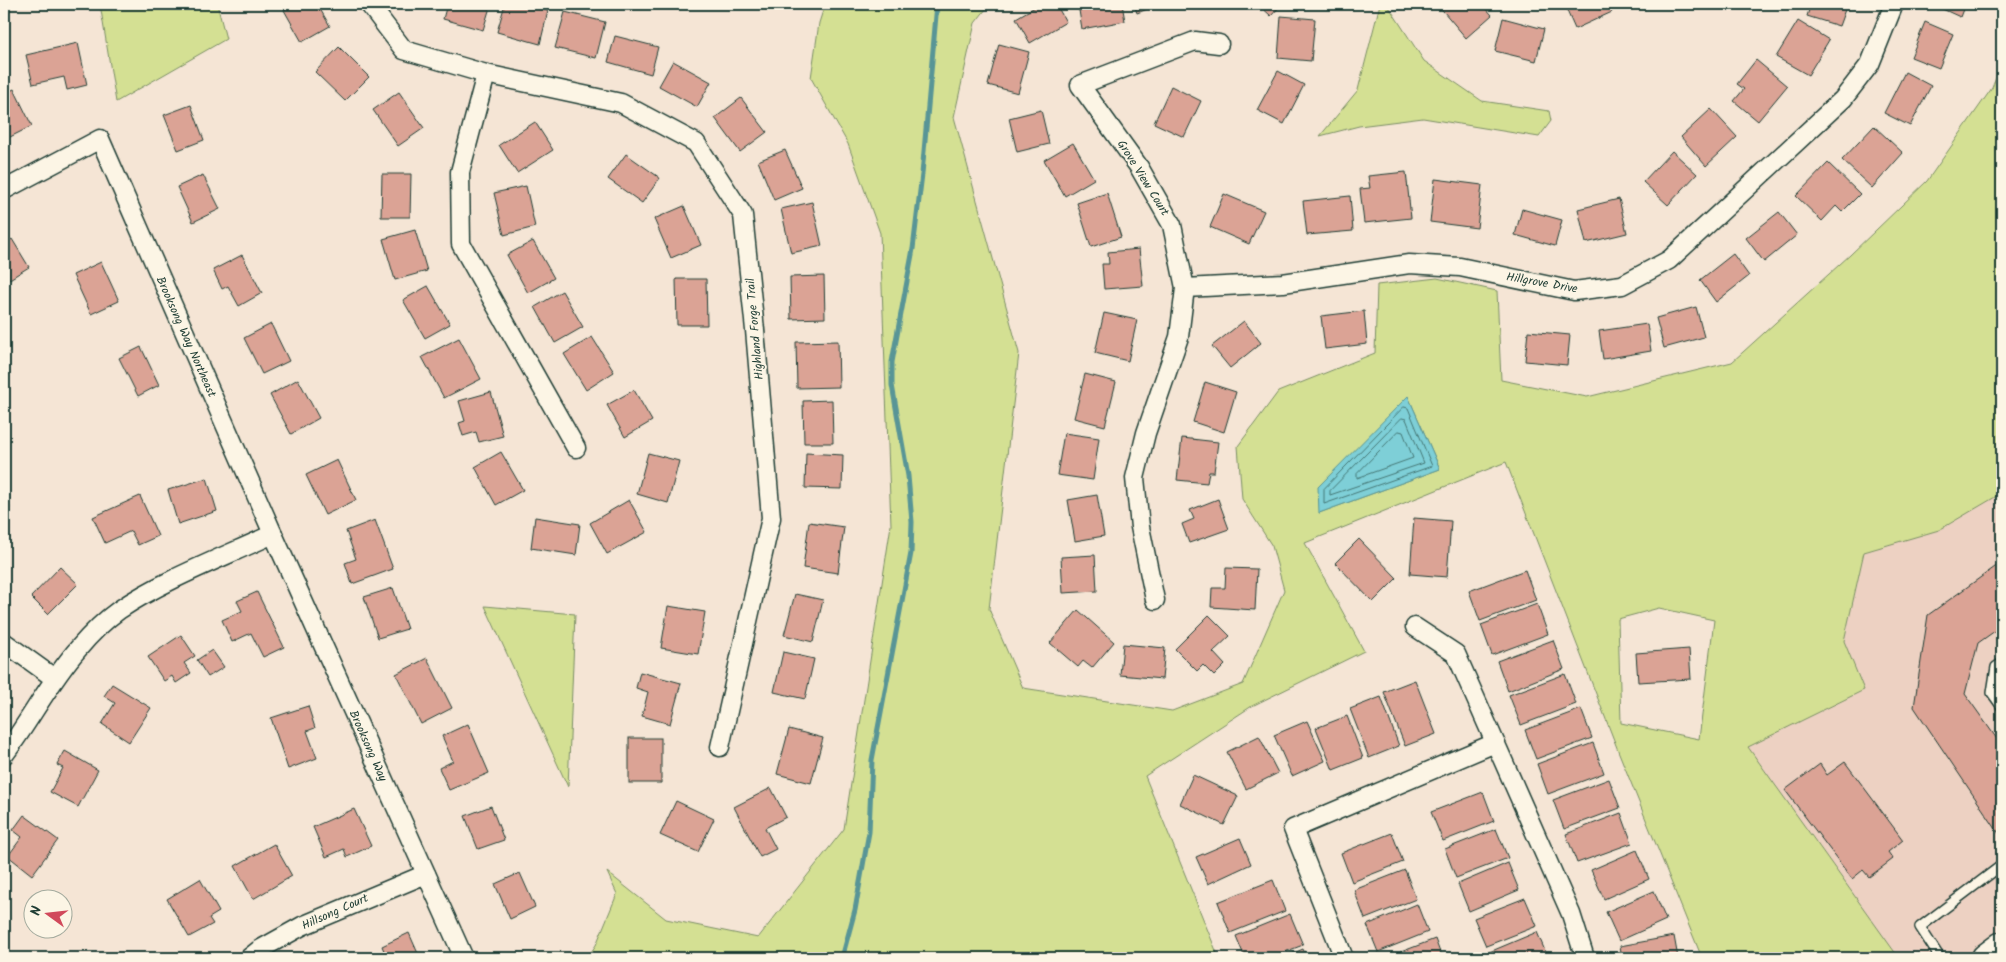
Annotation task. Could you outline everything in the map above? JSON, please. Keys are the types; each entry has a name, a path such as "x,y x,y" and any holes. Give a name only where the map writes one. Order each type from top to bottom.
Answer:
{"main road":[{"path":"1986,958 2002,946"}],"street":[{"name":"Highland Forge Trail","path":"370,4 404,50 486,74 621,103 696,143 743,214 771,518 720,747"},
{"name":"Hillgrove Drive","path":"1185,288 1283,283 1409,264 1460,267 1574,291 1622,286 1669,260 1843,99 1870,64 1894,4"},
{"name":"Grove View Court","path":"1156,600 1140,527 1135,478 1146,433 1179,337 1185,288 1172,225 1139,167 1080,85 1195,41 1219,44"},
{"path":"486,74 460,172 461,244 576,448"},
{"name":"Brooksong Way Northeast","path":"4,190 100,139 273,534"},
{"path":"4,755 34,713 54,678 79,648 118,610 158,588 273,534"},
{"name":"Brooksong Way","path":"273,534 464,958"},
{"path":"1415,627 1456,654 1572,914 1585,958"},
{"path":"4,642 54,678"},
{"path":"1344,958 1293,829 1495,744"},
{"name":"Hillsong Court","path":"249,958 259,950 302,926 426,874"}],"lane":[{"path":"2002,663 1996,667 1992,693 2002,707"},
{"path":"1940,958 1920,928 2002,864"}],"shaded area":[{"path":"2002,493 2002,942 1980,958 1899,958 1748,747 1864,690 1844,641 1864,552 1939,530"}],"green space":[{"path":"100,4 217,4 226,39 116,102"},
{"path":"825,4 990,4 975,23 954,117 1019,353 989,609 1023,688 1172,711 1243,684 1284,590 1272,546 1242,499 1238,446 1278,392 1375,353 1377,285 1437,278 1497,291 1501,380 1587,397 1732,362 1850,255 1927,181 1992,88 2002,62 2002,493 1939,530 1864,552 1844,641 1864,690 1748,747 1899,958 1702,958 1619,753 1506,462 1305,543 1364,651 1252,706 1145,776 1219,958 587,958 596,945 617,894 607,872 666,919 758,938 844,829 891,525 880,233 848,144 811,78 819,23","holes":["1408,396 1440,469 1319,513","1659,608 1714,620 1699,739 1621,723 1618,619"]},
{"path":"1380,4 1387,4 1424,61 1482,101 1549,111 1551,121 1539,137 1423,118 1359,126 1320,136 1358,90"},
{"path":"485,606 575,614 568,787"}],"water":[{"path":"1408,396 1440,469 1319,513 1318,487"}],"building":[{"path":"295,4 317,4 330,26 302,42 284,10"},
{"path":"447,4 491,4 483,30 443,19"},
{"path":"505,4 521,4 548,11 540,44 497,32"},
{"path":"1040,4 1056,4 1066,22 1030,43 1016,18"},
{"path":"1078,4 1122,4 1125,21 1082,29"},
{"path":"1134,4 1161,4 1137,13"},
{"path":"1258,4 1282,4 1271,16"},
{"path":"1439,4 1482,4 1492,15 1466,38"},
{"path":"1564,4 1608,4 1612,12 1575,29"},
{"path":"1625,4 1638,4 1629,9"},
{"path":"1811,4 1847,4 1839,26 1807,16"},
{"path":"1937,4 1965,4 1960,17 1936,6"},
{"path":"565,12 605,22 596,58 555,48"},
{"path":"1281,16 1315,19 1311,61 1278,58"},
{"path":"1503,18 1544,29 1536,61 1495,51"},
{"path":"1798,21 1829,40 1808,75 1776,57"},
{"path":"1925,22 1953,34 1939,68 1911,57"},
{"path":"615,36 658,47 651,74 608,62"},
{"path":"78,43 87,85 67,90 64,77 33,84 26,55"},
{"path":"999,44 1029,52 1018,93 988,85"},
{"path":"339,47 369,77 345,101 315,72"},
{"path":"1756,60 1787,86 1758,121 1734,101 1744,89 1737,84"},
{"path":"673,61 711,82 697,107 659,86"},
{"path":"1278,71 1304,85 1284,124 1257,110"},
{"path":"1905,72 1931,86 1910,126 1884,113"},
{"path":"1171,86 1201,101 1184,137 1154,123"},
{"path":"14,89 32,126 4,140 4,94"},
{"path":"399,92 424,128 398,146 373,110"},
{"path":"741,98 767,132 740,152 715,118"},
{"path":"191,105 204,140 178,150 164,115"},
{"path":"1711,109 1737,137 1706,166 1681,137"},
{"path":"1041,110 1049,144 1017,152 1009,118"},
{"path":"535,122 553,150 517,173 499,145"},
{"path":"1874,126 1903,153 1872,188 1842,160"},
{"path":"1073,143 1094,179 1065,196 1044,160"},
{"path":"785,150 802,188 774,200 758,161"},
{"path":"1672,151 1697,174 1668,205 1643,182"},
{"path":"626,154 660,178 642,203 608,179"},
{"path":"1828,163 1860,194 1842,212 1836,206 1822,221 1796,196"},
{"path":"1406,172 1411,218 1364,223 1360,189 1370,188 1368,176"},
{"path":"382,174 411,174 410,217 381,217"},
{"path":"203,175 220,209 193,222 177,187"},
{"path":"1435,179 1482,185 1477,228 1430,222"},
{"path":"526,186 535,227 504,235 494,193"},
{"path":"1107,193 1121,237 1091,247 1077,203"},
{"path":"1224,194 1264,211 1249,244 1210,227"},
{"path":"1350,196 1353,231 1307,235 1303,201"},
{"path":"1619,199 1627,233 1586,243 1578,209"},
{"path":"812,202 822,246 791,253 781,209"},
{"path":"684,206 701,245 671,258 654,219"},
{"path":"1522,209 1562,220 1555,246 1515,235"},
{"path":"1779,212 1797,235 1764,262 1746,238"},
{"path":"415,230 427,271 395,280 383,239"},
{"path":"12,239 29,267 8,280 4,274 4,244"},
{"path":"533,241 554,278 528,293 507,255"},
{"path":"1139,249 1143,286 1104,289 1102,264 1109,264 1108,252"},
{"path":"1733,254 1749,276 1716,302 1700,280"},
{"path":"242,255 262,293 239,306 228,286 222,289 213,270"},
{"path":"101,262 119,301 91,314 73,275"},
{"path":"824,276 825,318 791,319 790,277"},
{"path":"676,279 706,279 707,325 677,325"},
{"path":"428,286 450,324 425,338 403,300"},
{"path":"562,291 583,327 555,343 535,307"},
{"path":"1696,307 1704,337 1664,348 1656,318"},
{"path":"1364,311 1367,344 1325,349 1321,316"},
{"path":"1104,313 1137,320 1128,361 1095,353"},
{"path":"1244,321 1261,343 1230,368 1212,346"},
{"path":"271,324 289,361 262,374 244,338"},
{"path":"1647,324 1651,351 1603,359 1599,331"},
{"path":"1528,331 1570,335 1567,365 1525,361"},
{"path":"592,337 614,372 586,390 564,354"},
{"path":"459,338 481,379 444,398 422,357"},
{"path":"838,341 839,387 797,388 796,342"},
{"path":"141,347 159,385 138,396 119,358"},
{"path":"1085,374 1116,382 1105,426 1074,418"},
{"path":"298,379 319,418 291,434 270,395"},
{"path":"1205,382 1236,392 1224,432 1193,422"},
{"path":"634,390 652,421 625,437 607,405"},
{"path":"491,392 503,436 479,442 476,432 463,436 459,423 465,421 459,401"},
{"path":"832,400 833,443 804,443 803,401"},
{"path":"1064,433 1099,438 1093,480 1057,475"},
{"path":"1182,438 1218,442 1214,472 1209,472 1207,483 1177,480"},
{"path":"501,452 523,490 496,505 475,467"},
{"path":"648,453 679,461 668,503 637,494"},
{"path":"806,453 843,455 842,489 805,488"},
{"path":"337,460 356,500 325,515 306,475"},
{"path":"207,478 217,511 178,524 168,490"},
{"path":"1097,495 1104,536 1075,541 1068,500"},
{"path":"140,496 158,536 138,545 131,531 105,543 93,517"},
{"path":"1218,499 1229,529 1189,543 1182,524 1194,519 1190,510"},
{"path":"629,500 647,532 607,554 590,523"},
{"path":"4,503 10,507 4,518"},
{"path":"535,517 580,524 576,555 531,548"},
{"path":"1414,518 1451,521 1447,577 1410,574"},
{"path":"375,520 393,569 352,584 345,563 356,559 346,531"},
{"path":"809,522 844,527 838,573 803,568"},
{"path":"1359,539 1397,578 1373,602 1335,563"},
{"path":"1095,555 1097,591 1063,593 1061,557"},
{"path":"2002,562 2002,626 1978,643 1965,694 2002,746 2002,838 1914,707 1928,615"},
{"path":"60,567 78,584 48,614 31,597"},
{"path":"1226,568 1257,569 1255,610 1211,607 1212,588 1225,588"},
{"path":"1525,570 1536,600 1480,621 1469,591"},
{"path":"393,588 407,629 378,638 364,597"},
{"path":"257,592 284,647 263,657 251,633 232,642 222,620 242,611 237,601"},
{"path":"795,594 823,600 813,642 784,635"},
{"path":"1537,604 1548,634 1492,655 1481,625"},
{"path":"668,606 705,612 698,654 661,648"},
{"path":"1078,610 1114,642 1092,668 1083,661 1078,667 1050,643"},
{"path":"1209,615 1230,636 1213,652 1225,665 1214,676 1203,665 1197,671 1175,649"},
{"path":"181,635 195,656 184,663 191,673 176,683 172,676 164,681 148,657"},
{"path":"1553,640 1564,669 1508,691 1497,661"},
{"path":"1123,644 1165,648 1162,679 1120,675"},
{"path":"1689,649 1691,679 1638,682 1636,653"},
{"path":"212,650 224,667 208,677 197,660"},
{"path":"783,652 814,659 805,699 774,692"},
{"path":"427,658 452,708 421,724 396,674"},
{"path":"640,672 681,683 670,724 642,716 648,692 636,688"},
{"path":"1565,674 1576,704 1521,725 1509,695"},
{"path":"1415,680 1436,734 1405,746 1384,692"},
{"path":"112,684 151,708 129,742 102,724 115,703 104,696"},
{"path":"1381,697 1399,746 1369,758 1350,709"},
{"path":"308,706 315,728 307,731 317,758 288,769 271,718"},
{"path":"1581,709 1592,738 1536,759 1525,730"},
{"path":"1347,716 1363,758 1333,770 1316,728"},
{"path":"1307,721 1325,761 1292,776 1274,735"},
{"path":"468,724 489,773 449,790 439,768 453,761 442,736"},
{"path":"789,729 823,738 811,783 777,774"},
{"path":"1259,736 1278,773 1246,789 1227,752"},
{"path":"629,738 661,738 661,783 629,783"},
{"path":"1593,743 1604,773 1548,794 1537,764"},
{"path":"65,751 98,770 78,807 50,792 63,768 57,765"},
{"path":"1845,762 1903,840 1888,852 1893,859 1869,877 1863,870 1852,879 1785,790 1820,764 1827,775"},
{"path":"1193,775 1238,796 1224,825 1180,804"},
{"path":"1609,779 1620,808 1564,829 1553,800"},
{"path":"771,788 786,817 765,828 776,849 760,857 734,807"},
{"path":"1483,792 1494,821 1443,841 1431,812"},
{"path":"676,801 714,819 698,852 660,835"},
{"path":"491,806 504,840 478,849 465,816"},
{"path":"354,809 371,846 347,857 344,849 326,857 313,827"},
{"path":"1621,813 1632,843 1577,863 1566,834"},
{"path":"24,815 58,840 32,875 8,856 22,837 13,830"},
{"path":"1496,829 1508,858 1456,878 1445,849"},
{"path":"1392,833 1403,862 1352,882 1341,853"},
{"path":"1240,838 1251,864 1208,884 1196,857"},
{"path":"274,844 292,876 253,899 235,866"},
{"path":"1637,850 1649,879 1604,899 1591,870"},
{"path":"1508,863 1519,890 1469,911 1458,884"},
{"path":"1405,870 1416,899 1365,919 1354,890"},
{"path":"520,873 535,907 510,919 495,884"},
{"path":"200,879 219,912 209,918 213,924 189,937 167,899"},
{"path":"1273,880 1285,911 1230,933 1218,902"},
{"path":"1654,891 1666,920 1619,941 1606,912"},
{"path":"1525,898 1537,926 1486,946 1474,918"},
{"path":"1417,904 1428,932 1378,952 1367,925"},
{"path":"1290,914 1303,945 1269,958 1245,958 1236,936"},
{"path":"1537,932 1548,958 1490,958 1487,953"},
{"path":"409,933 420,958 387,958 382,946"},
{"path":"1674,936 1678,958 1622,958 1620,946"},
{"path":"1435,939 1442,958 1385,958"},
{"path":"1303,949 1307,958 1282,958"}],"waterway":[{"path":"842,958 855,910 869,832 872,760 911,553 912,522 908,476 892,385 892,362 913,249 922,174 937,4"}]}
